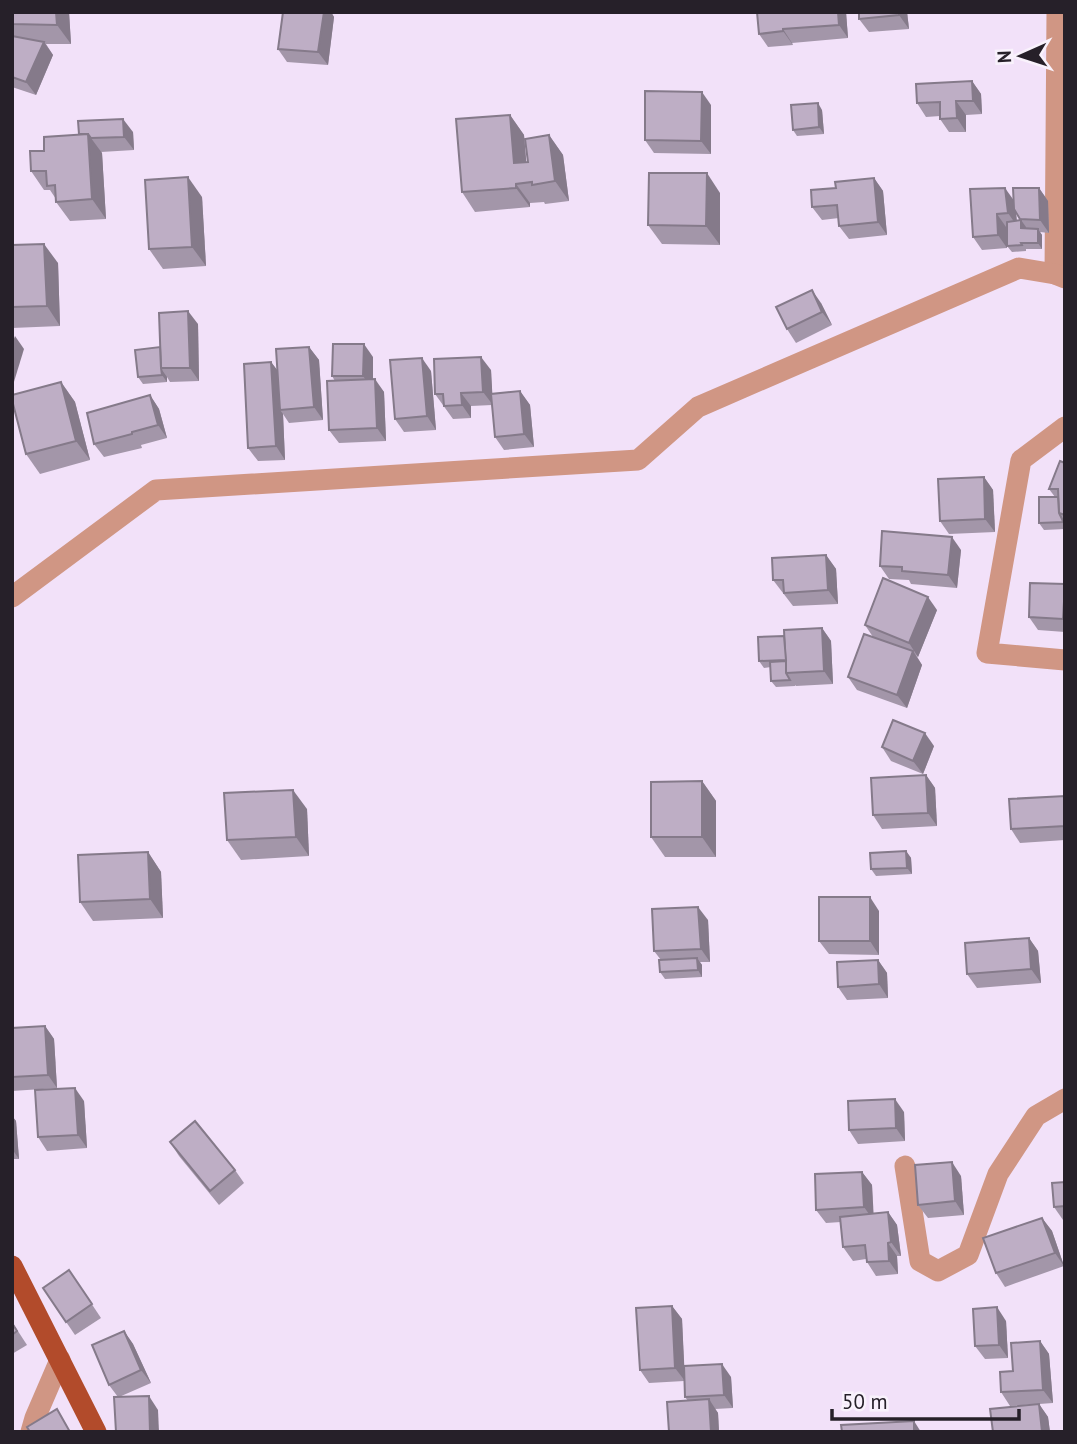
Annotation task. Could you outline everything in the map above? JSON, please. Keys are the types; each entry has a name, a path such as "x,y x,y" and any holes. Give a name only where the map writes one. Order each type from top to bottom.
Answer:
{"main road":[{"path":"12,1266 96,1432"}],"street":[{"path":"12,597 156,490 638,460 698,407 1019,268 1060,276 1057,12"},
{"path":"1065,426 1021,460 986,653 1065,660"},
{"path":"905,1166 920,1261 938,1271 968,1255 999,1174 1036,1116 1065,1099"},
{"path":"31,1432 60,1360"}],"building":[{"path":"12,12 56,12 57,25 12,24"},
{"path":"283,12 324,12 318,52 278,49"},
{"path":"757,12 838,12 839,25 783,29 759,34"},
{"path":"859,12 899,12 899,15 859,19"},
{"path":"12,36 44,42 26,82 12,77"},
{"path":"972,81 973,101 956,101 957,118 940,119 940,102 917,103 916,84"},
{"path":"645,91 702,92 701,141 645,140"},
{"path":"818,103 819,127 793,130 791,105"},
{"path":"510,115 514,163 528,162 525,139 549,135 555,181 532,185 532,182 516,184 516,188 462,192 456,119"},
{"path":"123,119 124,137 91,138 88,134 79,134 78,121"},
{"path":"88,134 92,199 56,202 55,185 47,186 46,171 31,171 30,151 44,151 44,137"},
{"path":"649,173 707,173 706,226 648,225"},
{"path":"188,177 192,247 149,249 145,180"},
{"path":"874,178 878,222 839,226 837,205 812,207 811,190 836,188 835,182"},
{"path":"1005,188 1008,213 997,214 998,235 973,237 970,189"},
{"path":"1013,188 1039,188 1040,220 1020,219 1014,209"},
{"path":"1021,220 1021,228 1038,229 1038,243 1007,246 1007,222"},
{"path":"44,244 47,306 12,307 12,245"},
{"path":"812,290 822,312 787,329 776,307"},
{"path":"188,311 190,368 161,368 159,313"},
{"path":"333,344 364,344 363,376 332,376"},
{"path":"160,347 162,375 138,377 135,350"},
{"path":"309,347 314,407 280,410 276,349"},
{"path":"481,357 483,392 461,393 462,405 444,406 443,394 435,394 434,359"},
{"path":"422,358 427,416 395,419 390,360"},
{"path":"271,362 276,446 248,448 244,364"},
{"path":"375,379 377,428 329,430 327,381"},
{"path":"61,382 76,441 26,454 12,395"},
{"path":"520,391 524,434 495,437 491,394"},
{"path":"150,395 158,425 94,444 87,413"},
{"path":"1060,461 1065,463 1065,515 1059,513 1058,489 1049,489"},
{"path":"984,477 985,519 940,521 938,479"},
{"path":"1039,497 1058,497 1059,513 1063,522 1039,523"},
{"path":"882,531 952,537 948,575 880,566"},
{"path":"826,555 828,590 784,593 783,580 773,580 772,558"},
{"path":"883,578 928,597 909,643 865,625"},
{"path":"1030,583 1065,584 1063,619 1029,617"},
{"path":"822,628 824,671 786,673 784,630"},
{"path":"864,634 913,651 897,695 848,677"},
{"path":"784,636 786,660 759,661 758,637"},
{"path":"786,661 786,673 790,680 771,681 770,662"},
{"path":"893,720 925,733 913,761 882,747"},
{"path":"926,775 928,813 873,815 871,778"},
{"path":"702,781 702,837 651,837 651,782"},
{"path":"293,790 296,837 227,840 224,793"},
{"path":"1065,796 1065,826 1011,829 1009,799"},
{"path":"906,851 907,868 871,869 870,853"},
{"path":"148,852 150,899 80,902 78,855"},
{"path":"819,897 870,897 870,941 819,941"},
{"path":"698,907 701,949 654,951 652,909"},
{"path":"1029,938 1031,969 967,974 965,943"},
{"path":"697,958 698,970 660,972 659,960"},
{"path":"878,960 879,984 838,987 837,962"},
{"path":"45,1026 48,1075 12,1077 12,1028"},
{"path":"75,1088 78,1135 38,1137 35,1090"},
{"path":"895,1099 896,1128 849,1130 848,1101"},
{"path":"195,1121 235,1170 210,1191 170,1142"},
{"path":"952,1162 955,1201 918,1205 915,1165"},
{"path":"862,1172 864,1207 816,1210 815,1174"},
{"path":"1065,1182 1065,1206 1054,1207 1052,1183"},
{"path":"888,1212 891,1242 888,1243 889,1261 867,1262 865,1245 843,1247 840,1217"},
{"path":"1042,1218 1055,1253 996,1273 983,1238"},
{"path":"69,1270 92,1304 66,1322 43,1288"},
{"path":"672,1306 675,1368 640,1370 636,1308"},
{"path":"997,1307 999,1345 975,1346 973,1309"},
{"path":"124,1331 141,1370 109,1385 92,1345"},
{"path":"1040,1341 1043,1390 1001,1392 1000,1372 1013,1371 1011,1343"},
{"path":"722,1364 724,1395 685,1397 684,1366"},
{"path":"149,1396 150,1432 116,1432 114,1397"},
{"path":"709,1399 711,1432 669,1432 667,1402"},
{"path":"1039,1404 1042,1432 993,1432 990,1409"},
{"path":"57,1409 70,1432 30,1432 27,1427"},
{"path":"914,1421 914,1432 842,1432 841,1425"}]}
